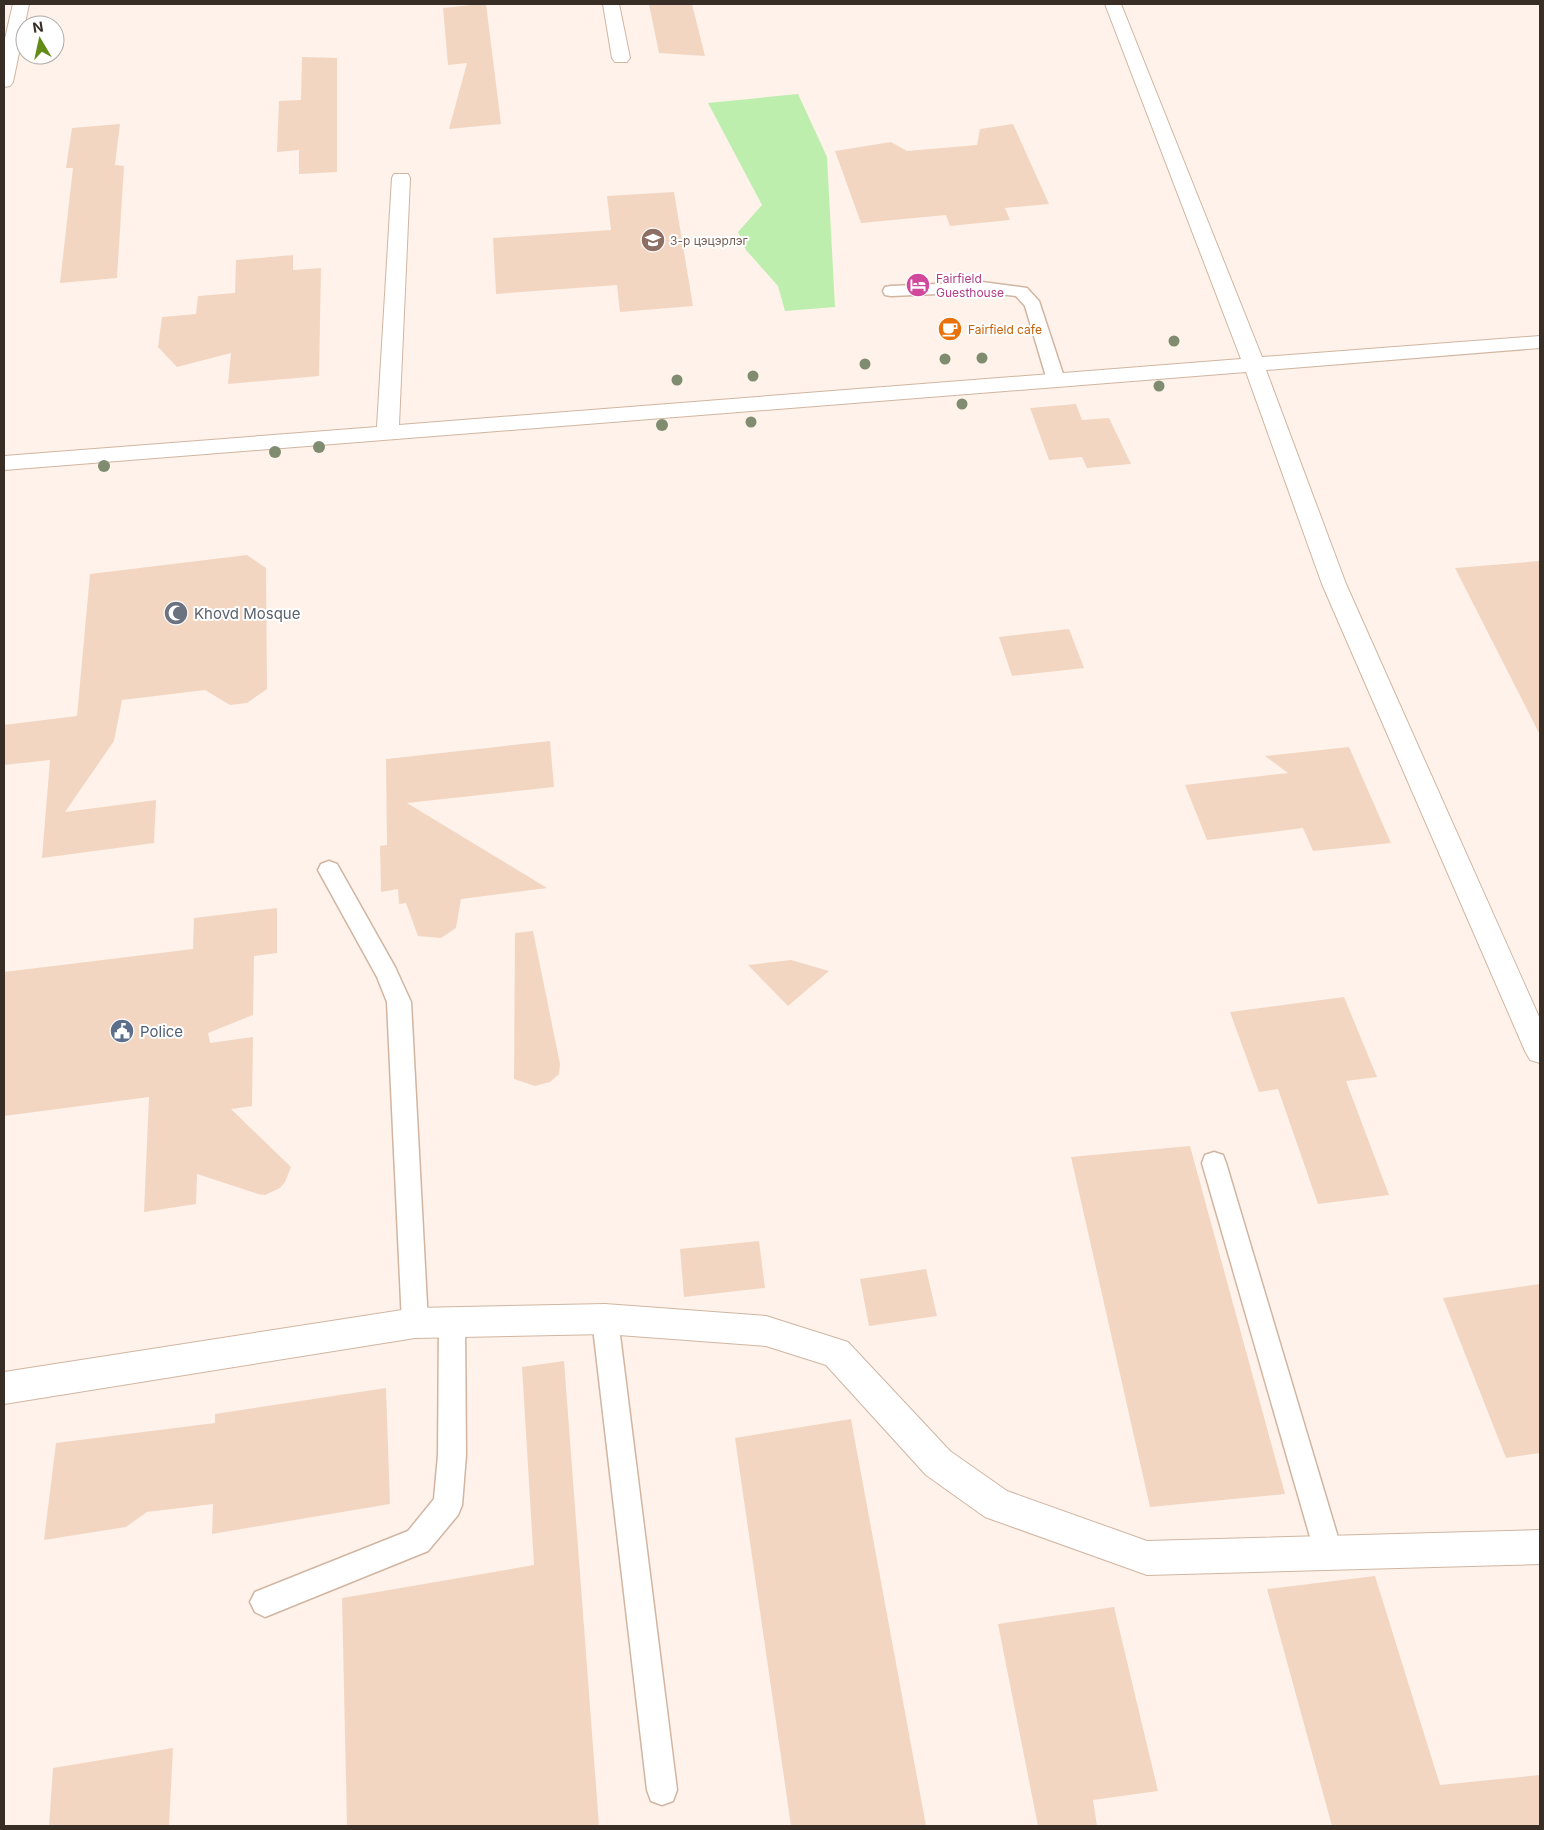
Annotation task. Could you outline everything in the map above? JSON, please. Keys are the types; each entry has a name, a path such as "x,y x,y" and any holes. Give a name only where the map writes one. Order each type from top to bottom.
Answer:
{"street":[{"path":"4,82 21,4"},
{"path":"610,4 621,58"},
{"path":"1113,4 1254,365 1334,584 1540,1051"},
{"path":"388,431 400,178"},
{"path":"4,462 1540,342"},
{"path":"4,1388 415,1323 605,1319 766,1330 836,1353 938,1464 998,1505 1146,1558 1540,1547"}],"lane":[{"path":"891,291 982,287 1021,292 1033,305 1056,380"},
{"path":"329,870 387,974 399,1002 415,1323"},
{"path":"1214,1163 1330,1554"},
{"path":"605,1319 662,1790"},
{"path":"265,1602 418,1541 448,1505 452,1455 452,1322"}],"green space":[{"path":"798,94 827,157 835,307 785,311 778,286 746,250 738,232 762,205 708,103"}],"building":[{"path":"486,4 501,124 449,129 467,63 448,65 443,8"},
{"path":"649,4 692,4 705,56 659,53"},
{"path":"302,57 337,58 337,172 299,174 299,150 277,152 279,101 301,100"},
{"path":"120,124 115,165 124,166 117,278 60,283 73,168 66,168 72,128"},
{"path":"1013,124 1049,204 1005,208 1010,220 950,226 946,215 861,223 835,151 891,142 907,151 977,145 980,129"},
{"path":"674,192 693,306 620,312 617,285 496,294 493,238 611,230 607,196"},
{"path":"293,255 293,270 321,268 319,376 228,384 231,353 177,367 158,347 162,317 196,314 198,296 235,293 236,260"},
{"path":"1076,404 1082,420 1109,418 1131,464 1087,468 1082,457 1049,460 1030,408"},
{"path":"247,555 266,568 267,689 247,703 230,705 205,690 122,700 114,741 65,812 156,800 154,843 42,858 50,760 4,765 4,725 77,716 90,574"},
{"path":"1540,561 1540,735 1455,568"},
{"path":"1069,629 1084,668 1012,676 999,637"},
{"path":"550,741 554,787 407,803 547,888 461,899 456,928 441,938 418,936 406,903 399,904 398,889 381,892 380,846 387,845 386,759"},
{"path":"1349,747 1391,843 1313,851 1303,828 1207,840 1185,785 1288,773 1265,756"},
{"path":"277,908 277,953 254,956 253,1015 208,1033 210,1043 253,1037 252,1106 231,1109 291,1167 285,1182 280,1188 265,1195 258,1194 197,1174 196,1204 144,1212 149,1097 4,1116 4,972 193,949 194,918"},
{"path":"533,931 560,1064 559,1074 550,1082 535,1086 514,1079 515,933"},
{"path":"791,960 829,971 788,1006 748,965"},
{"path":"1344,997 1377,1077 1346,1081 1389,1195 1318,1204 1278,1089 1259,1092 1230,1012"},
{"path":"1190,1146 1285,1494 1150,1507 1071,1157"},
{"path":"759,1241 765,1288 684,1297 680,1249"},
{"path":"926,1269 937,1316 869,1326 860,1279"},
{"path":"1540,1284 1540,1453 1506,1458 1443,1298"},
{"path":"564,1361 599,1826 347,1826 342,1598 534,1565 522,1367"},
{"path":"386,1388 390,1504 212,1534 213,1504 147,1512 126,1527 44,1540 56,1443 215,1423 215,1414"},
{"path":"851,1419 926,1826 791,1826 735,1438"},
{"path":"1375,1576 1440,1785 1540,1775 1540,1826 1332,1826 1267,1589"},
{"path":"1114,1607 1158,1791 1093,1800 1097,1826 1038,1826 998,1624"},
{"path":"173,1748 169,1826 49,1826 53,1768"}],"place":[{"name":"3-р цэцэрлэг","path":"653,240"},
{"name":"Fairfield Guesthouse","path":"918,285"},
{"name":"Fairfield cafe","path":"950,329"},
{"name":"Khovd Mosque","path":"176,613"},
{"name":"Police","path":"122,1031"}]}
